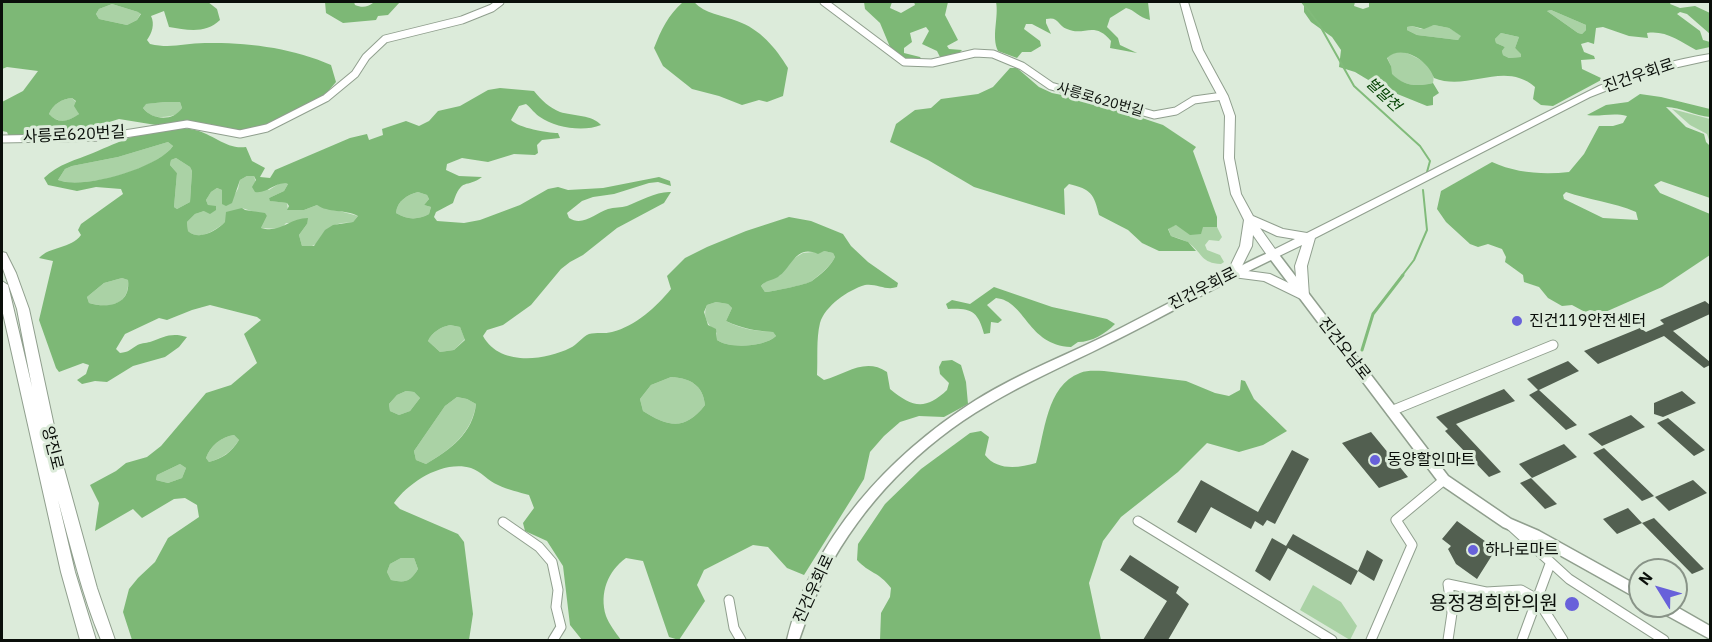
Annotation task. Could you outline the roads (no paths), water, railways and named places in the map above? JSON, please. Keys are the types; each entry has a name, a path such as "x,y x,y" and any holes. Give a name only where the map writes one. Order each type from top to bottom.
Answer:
{"main road":[{"name":"진건오남로","path":"1184,2 1198,50 1223,96 1231,125 1229,158 1236,194 1273,255"},
{"name":"진건우회로","path":"1273,255 1628,76 1664,65 1710,57"},
{"path":"1250,219 1281,233 1310,237 1301,266 1303,296 1266,277 1233,273 1246,246 1250,219"},
{"name":"양진로","path":"2,256 9,268 22,310 42,408 62,488 97,615 108,640"},
{"name":"양진로","path":"2,285 68,572 88,640"}],"street":[{"name":"사릉로620번길","path":"2,139 106,137 187,124 240,134 267,128 327,98 355,75 366,57 385,39 462,20 500,2"},
{"name":"사릉로620번길","path":"824,2 904,62 932,63 965,54 993,54 1022,66 1051,86 1154,116 1176,111 1194,100 1223,96"},
{"name":"진건우회로","path":"793,640 800,615 828,558 856,513 885,480 928,441 998,393 1105,341 1233,273 1273,255"},
{"name":"진건오남로","path":"1273,255 1444,480 1507,523 1535,535 1628,587"},
{"path":"1391,411 1553,345"},
{"path":"1371,640 1412,545 1396,520 1444,480"},
{"path":"1138,521 1332,640"},
{"path":"503,522 539,548 552,562 558,590 555,606 561,627 553,640"},
{"path":"1507,523 1550,564 1593,596 1664,640"},
{"path":"1522,640 1550,564"},
{"path":"1448,640 1452,613 1448,584 1486,592 1521,590 1536,599 1563,640"},
{"path":"729,600 734,628 741,640"},
{"path":"1683,618 1710,633"}],"waterway":[{"name":"벌말천","path":"1302,2 1319,24 1354,86 1420,146 1430,161 1427,172"},
{"name":"벌말천","path":"1401,277 1414,260 1427,230 1423,190"},
{"name":"벌말천","path":"1362,350 1373,314 1403,275"}],"place":[{"name":"진건119안전센터","path":"1517,321"},
{"name":"동양할인마트","path":"1375,460"},
{"name":"하나로마트","path":"1473,550"},
{"name":"용정경희한의원","path":"1572,604"}]}
